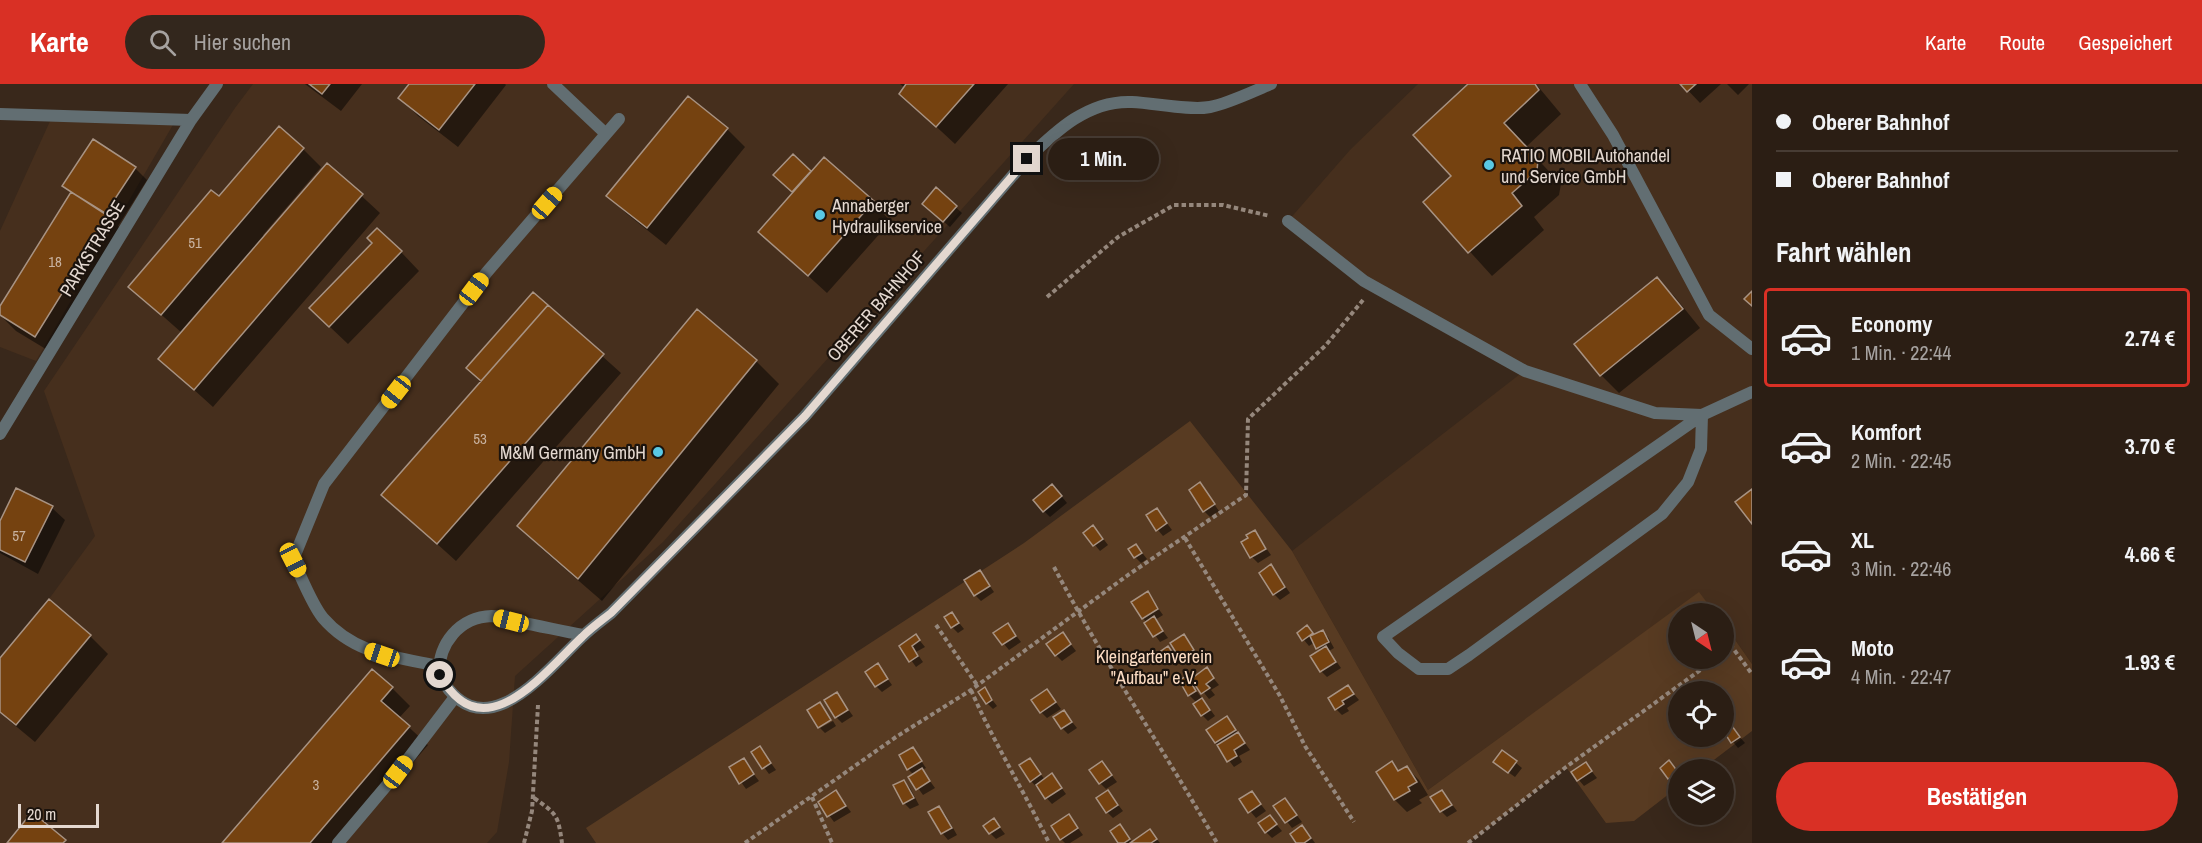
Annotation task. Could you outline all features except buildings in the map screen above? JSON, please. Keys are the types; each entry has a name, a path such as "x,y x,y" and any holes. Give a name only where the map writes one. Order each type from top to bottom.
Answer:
{"street":[{"name":"PARKSTRASSE","path":"0,434 191,120 217,84"},
{"path":"553,84 606,134"},
{"name":"OBERER BAHNHOF","path":"454,697 483,708 502,705 517,698 583,635 611,613 805,416 1027,159 1058,129 1098,105 1131,101 1210,108 1271,84"},
{"path":"1580,84 1613,135 1709,315 1752,350"},
{"path":"0,114 191,120"},
{"path":"439,666 382,655 356,646 322,617 293,560 324,484 487,272 619,119"},
{"path":"1288,221 1364,281 1525,371 1655,413 1702,415"},
{"path":"1702,415 1701,449 1688,482 1662,514 1469,655 1448,669 1419,669 1398,653 1383,637 1702,415 1752,392"},
{"path":"338,843 398,772 454,697 440,675 439,666 443,649 452,633 460,626 476,618 494,616 583,635"}],"path":[{"path":"1047,297 1118,237 1174,205 1223,205 1288,221"},
{"path":"746,843 896,737 971,690 1128,575 1246,495 1248,419 1326,345 1374,286"},
{"path":"1185,538 1280,696 1305,746 1354,822"},
{"path":"1054,567 1102,655 1174,768 1217,843"},
{"path":"936,625 976,685"},
{"path":"1734,650 1752,674"},
{"path":"1468,843 1566,767 1702,669"},
{"path":"524,843 533,798 538,699 534,683"},
{"path":"971,690 998,748 1028,799 1050,843"},
{"path":"812,797 832,843"},
{"path":"533,798 550,810 559,820 562,843"}],"shaded area":[{"path":"253,84 1074,84 663,542 515,676 509,762 497,832 487,843 0,843 0,658 49,599 95,536 44,391"},
{"path":"1418,84 1752,84 1752,664 1734,638 1734,603 1707,603 1699,593 1685,603 1668,603 1668,616 1428,790 1292,551 1524,371 1364,281 1288,221 1350,150"},
{"path":"51,119 174,123 36,361 0,347 0,231"}],"green space":[{"name":"Kleingartenverein \"Aufbau\" e.V.","path":"1190,421 1292,551 1428,790 1668,615 1668,669 1734,669 1734,638 1752,664 1752,731 1734,745 1734,681 1668,681 1668,747 1731,747 1715,759 1668,759 1668,795 1634,821 1606,823 1566,767 1468,843 596,843 586,828 1024,543"},
{"name":"Kleingartenverein \"Aufbau\" e.V.","path":"1699,592 1707,603 1684,603"}],"place":[{"name":"RATIO MOBILAutohandel und Service GmbH","path":"1489,165"},
{"name":"Annaberger Hydraulikservice","path":"820,215"},
{"name":"M&M Germany GmbH","path":"658,452"}],"route":[{"path":"440,675 454,697 483,708 502,705 517,698 549,671 583,635 611,613 805,416 1027,159"}]}
